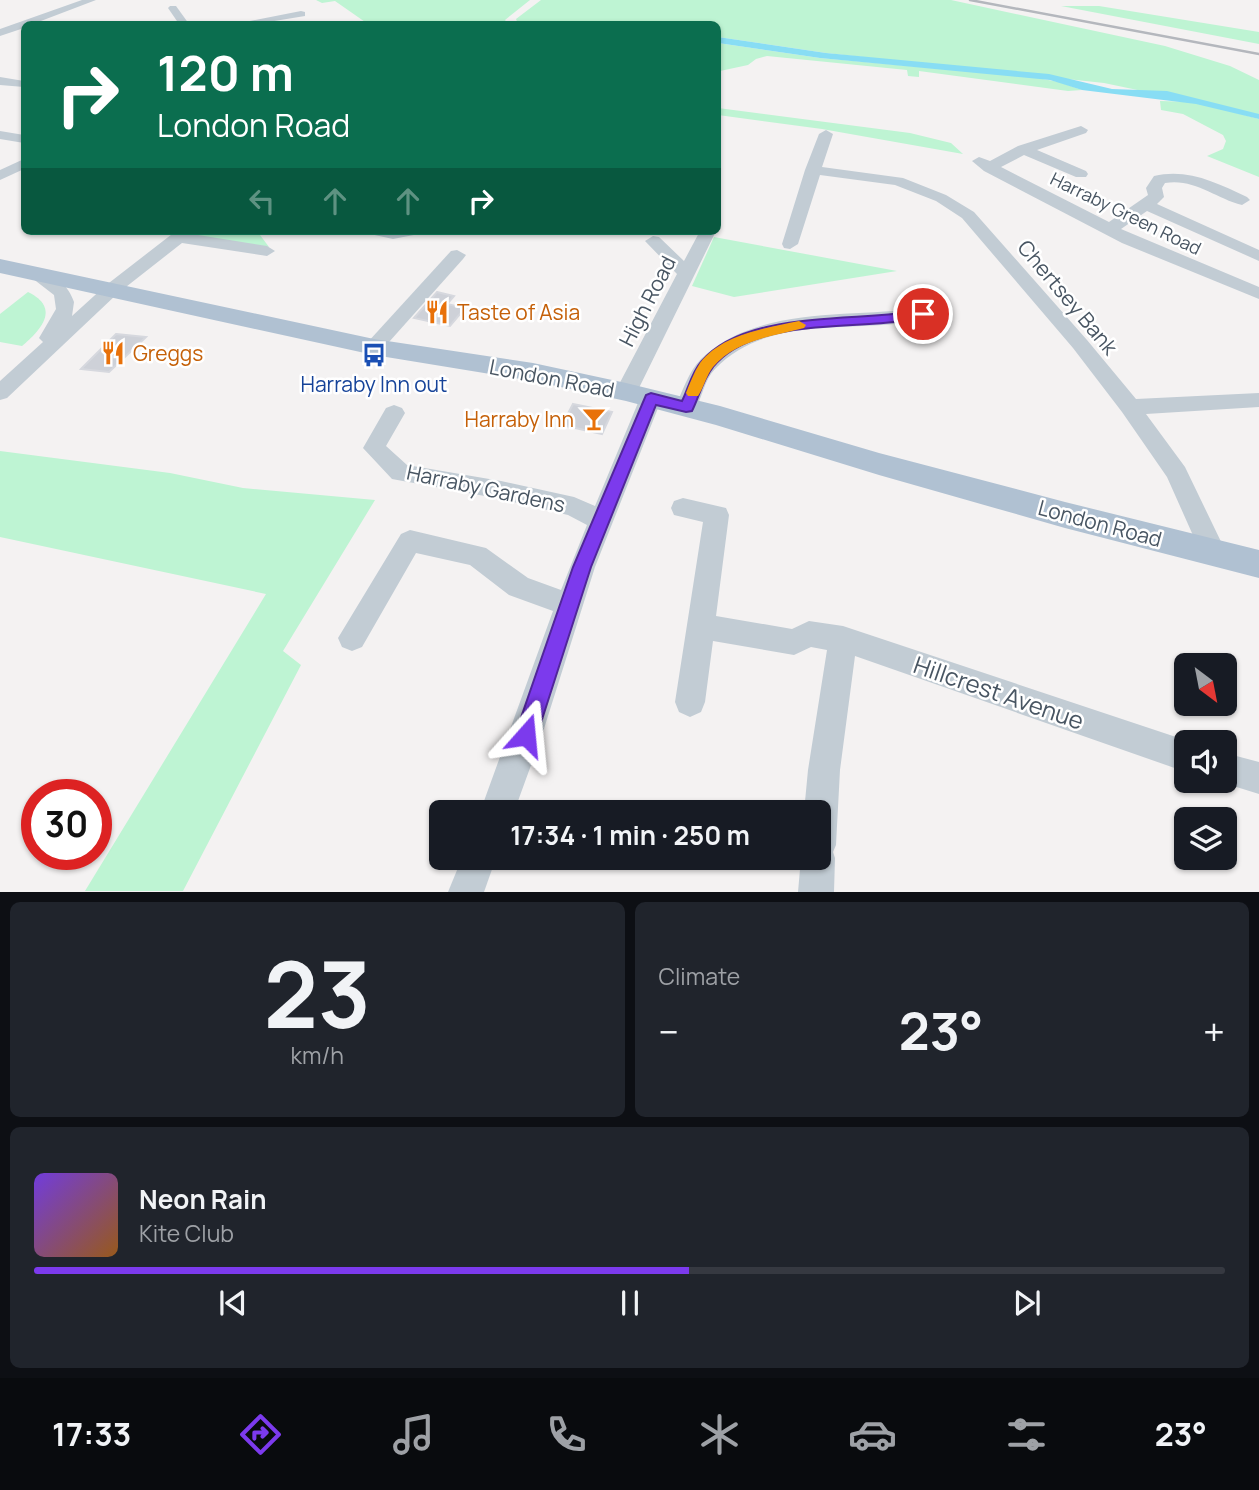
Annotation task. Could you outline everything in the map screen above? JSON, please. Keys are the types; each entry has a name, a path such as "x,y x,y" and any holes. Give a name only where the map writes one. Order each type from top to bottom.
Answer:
{"main road":[{"name":"London Road","path":"0,266 374,347 533,372 638,395 919,475 1259,564"}],"street":[{"path":"32,21 91,0"},
{"path":"290,7 307,21"},
{"path":"173,8 182,21"},
{"path":"258,21 301,14"},
{"path":"43,18 59,21"},
{"path":"4,29 21,24"},
{"path":"0,81 21,84"},
{"path":"1023,149 1081,130"},
{"path":"790,244 812,170 826,134"},
{"path":"0,135 21,138"},
{"path":"1023,149 1081,174"},
{"name":"Harraby Green Road","path":"1023,149 984,164 1110,229 1259,294"},
{"path":"0,176 21,165"},
{"name":"Chertsey Bank","path":"812,170 898,181 941,198 968,215 1072,334 1130,407 1177,473 1213,552"},
{"path":"1110,229 1156,197 1154,188 1159,179 1172,176 1187,177 1242,200"},
{"path":"1147,205 1259,256"},
{"path":"0,393 26,372 111,290 181,235"},
{"path":"187,235 267,251"},
{"name":"High Road","path":"502,800 601,521 638,395 687,273 706,235"},
{"path":"653,241 687,273"},
{"path":"374,347 457,255"},
{"path":"26,372 66,311 64,294 58,286 38,274"},
{"path":"686,407 706,365 727,348 755,335 807,323 894,320 923,314"},
{"path":"1130,407 1259,400"},
{"name":"Harraby Gardens","path":"394,413 374,447 400,472 501,490 574,507 601,521"},
{"path":"684,508 717,515 690,702"},
{"path":"352,638 410,541 477,556 520,587 570,606"},
{"name":"Hillcrest Avenue","path":"701,626 793,642 809,634 843,639 1174,751"},
{"path":"822,800 843,639"},
{"path":"1237,772 1259,778"},
{"path":"466,891 474,870"},
{"path":"816,891 817,870"}],"green space":[{"path":"316,0 530,0 506,21 364,21 335,1 322,3"},
{"path":"541,0 951,0 1165,46 1230,66 1259,80 1259,116 1215,107 1259,119 1259,177 1207,156 1223,149 1226,141 1223,135 1183,114 1161,110 1160,101 1195,102 1104,83 826,53 721,37 721,21 516,19"},
{"path":"1061,6 1099,6 1259,32 1259,44"},
{"path":"721,43 820,58 1032,77 1082,90 1068,91 919,71 919,77 908,76 907,70 767,56 748,65 721,71"},
{"path":"721,108 910,133 951,143 963,154 822,129 721,115"},
{"path":"191,235 260,235 269,247"},
{"path":"714,237 897,271 734,297 692,286"},
{"path":"28,292 44,305 46,312 41,326 22,346 0,342 0,314"},
{"path":"0,451 170,473 243,488 375,500 283,651 301,665 183,891 85,891 98,870 112,870 112,847 266,594 0,537"}],"water":[{"path":"721,37 826,53 1049,74 1112,89 1167,91 1259,114 1259,119 1196,104 1082,90 1050,80 820,58 721,43"}],"building":[{"name":"Taste of Asia","path":"437,292 454,296 447,304 465,308 450,326 414,318"},
{"name":"Greggs","path":"116,334 146,337 109,372 81,369"},
{"name":"Harraby Inn","path":"573,404 612,412 602,434 562,425"}],"railway":[{"path":"970,0 1259,54"}],"slow traffic":[{"path":"693,393 706,365 727,348 755,335 799,325"}],"place":[{"name":"Taste of Asia","path":"437,312"},
{"name":"Greggs","path":"113,353"},
{"name":"Harraby Inn out","path":"374,355"},
{"name":"Harraby Inn","path":"594,419"}],"route":[{"path":"526,735 582,567 651,398 686,407 706,365 727,348 755,335 807,323 894,320 923,314"}]}
